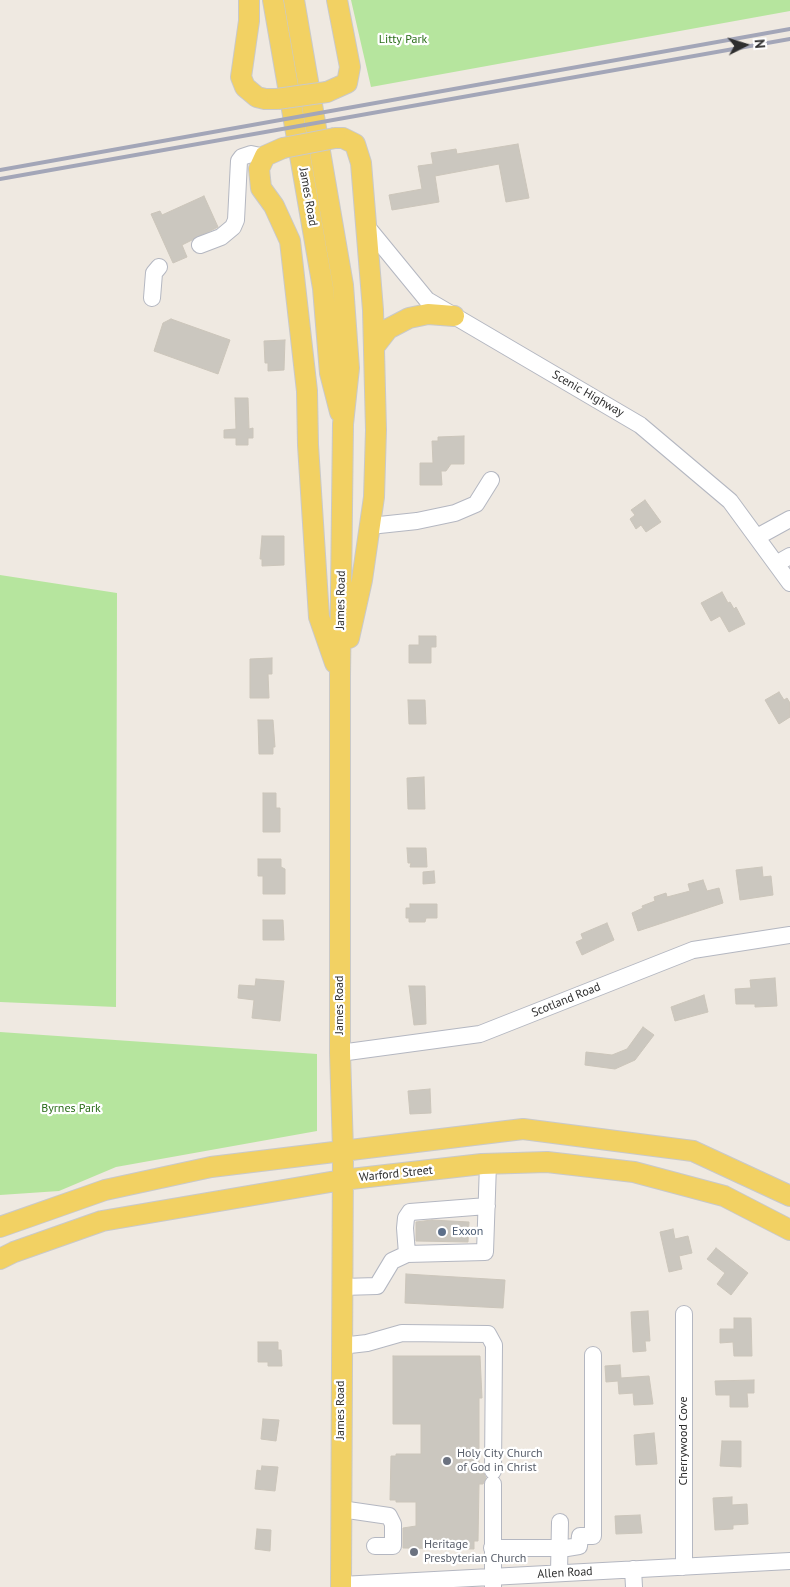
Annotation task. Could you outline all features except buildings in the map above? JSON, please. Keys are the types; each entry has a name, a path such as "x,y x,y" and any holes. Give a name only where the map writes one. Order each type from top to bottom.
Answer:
{"main road":[{"path":"248,0 249,21 241,77 245,87 257,96 265,99 277,99 327,92 347,83 350,67 336,0"},
{"name":"James Road","path":"273,0 323,288 330,373 343,424"},
{"name":"James Road","path":"294,0 343,285 349,368 343,424 340,676 340,1053 343,1150 341,1586"},
{"path":"335,138 343,138 355,144 361,163 368,228 376,430 374,497 370,526 362,580 340,676 319,617 308,446 307,390 290,241 274,206 261,188 259,169 265,157 284,148 335,138"},
{"path":"374,347 388,329 408,318 428,314 454,316"},
{"path":"0,1227 105,1190 211,1167 523,1129 693,1151 790,1196"},
{"name":"Warford Street","path":"0,1259 14,1252 102,1221 342,1180 488,1164 547,1162 634,1172 724,1196 790,1230"}],"street":[{"path":"200,244 221,237 232,227 236,220 239,161 242,157 251,154 265,157"},
{"name":"Scenic Highway","path":"368,228 427,300 640,424 730,501 757,537 783,560 790,583"},
{"path":"152,298 154,273 159,267"},
{"path":"370,526 417,521 455,513 476,504 491,480"},
{"path":"757,537 790,519"},
{"name":"Scotland Road","path":"340,1053 480,1034 693,950 790,935"},
{"path":"342,1287 377,1286 392,1261 407,1254 485,1252 488,1164"},
{"path":"407,1254 405,1228 406,1218 410,1212 487,1206"},
{"name":"Cherrywood Cove","path":"684,1314 684,1567"},
{"path":"342,1346 367,1343 402,1333 488,1334 494,1345 492,1582"},
{"path":"492,1548 558,1548 579,1546 580,1536 593,1536 593,1355"},
{"path":"341,1510 389,1516 393,1524 393,1546 375,1546"},
{"path":"559,1573 560,1522"},
{"name":"Allen Road","path":"341,1586 492,1582 559,1573 790,1561"},
{"path":"633,1569 634,1587"}],"green space":[{"name":"Litty Park","path":"351,0 790,0 790,11 371,87"},
{"path":"0,575 117,593 116,1007 0,1002"},
{"name":"Byrnes Park","path":"0,1032 317,1054 317,1131 116,1167 59,1191 0,1195"}],"railway":[{"path":"0,170 790,29"},
{"path":"0,179 790,39"}],"place":[{"name":"Exxon","path":"442,1232"},
{"name":"Holy City Church of God in Christ","path":"447,1461"},
{"name":"Heritage Presbyterian Church","path":"414,1552"}]}
